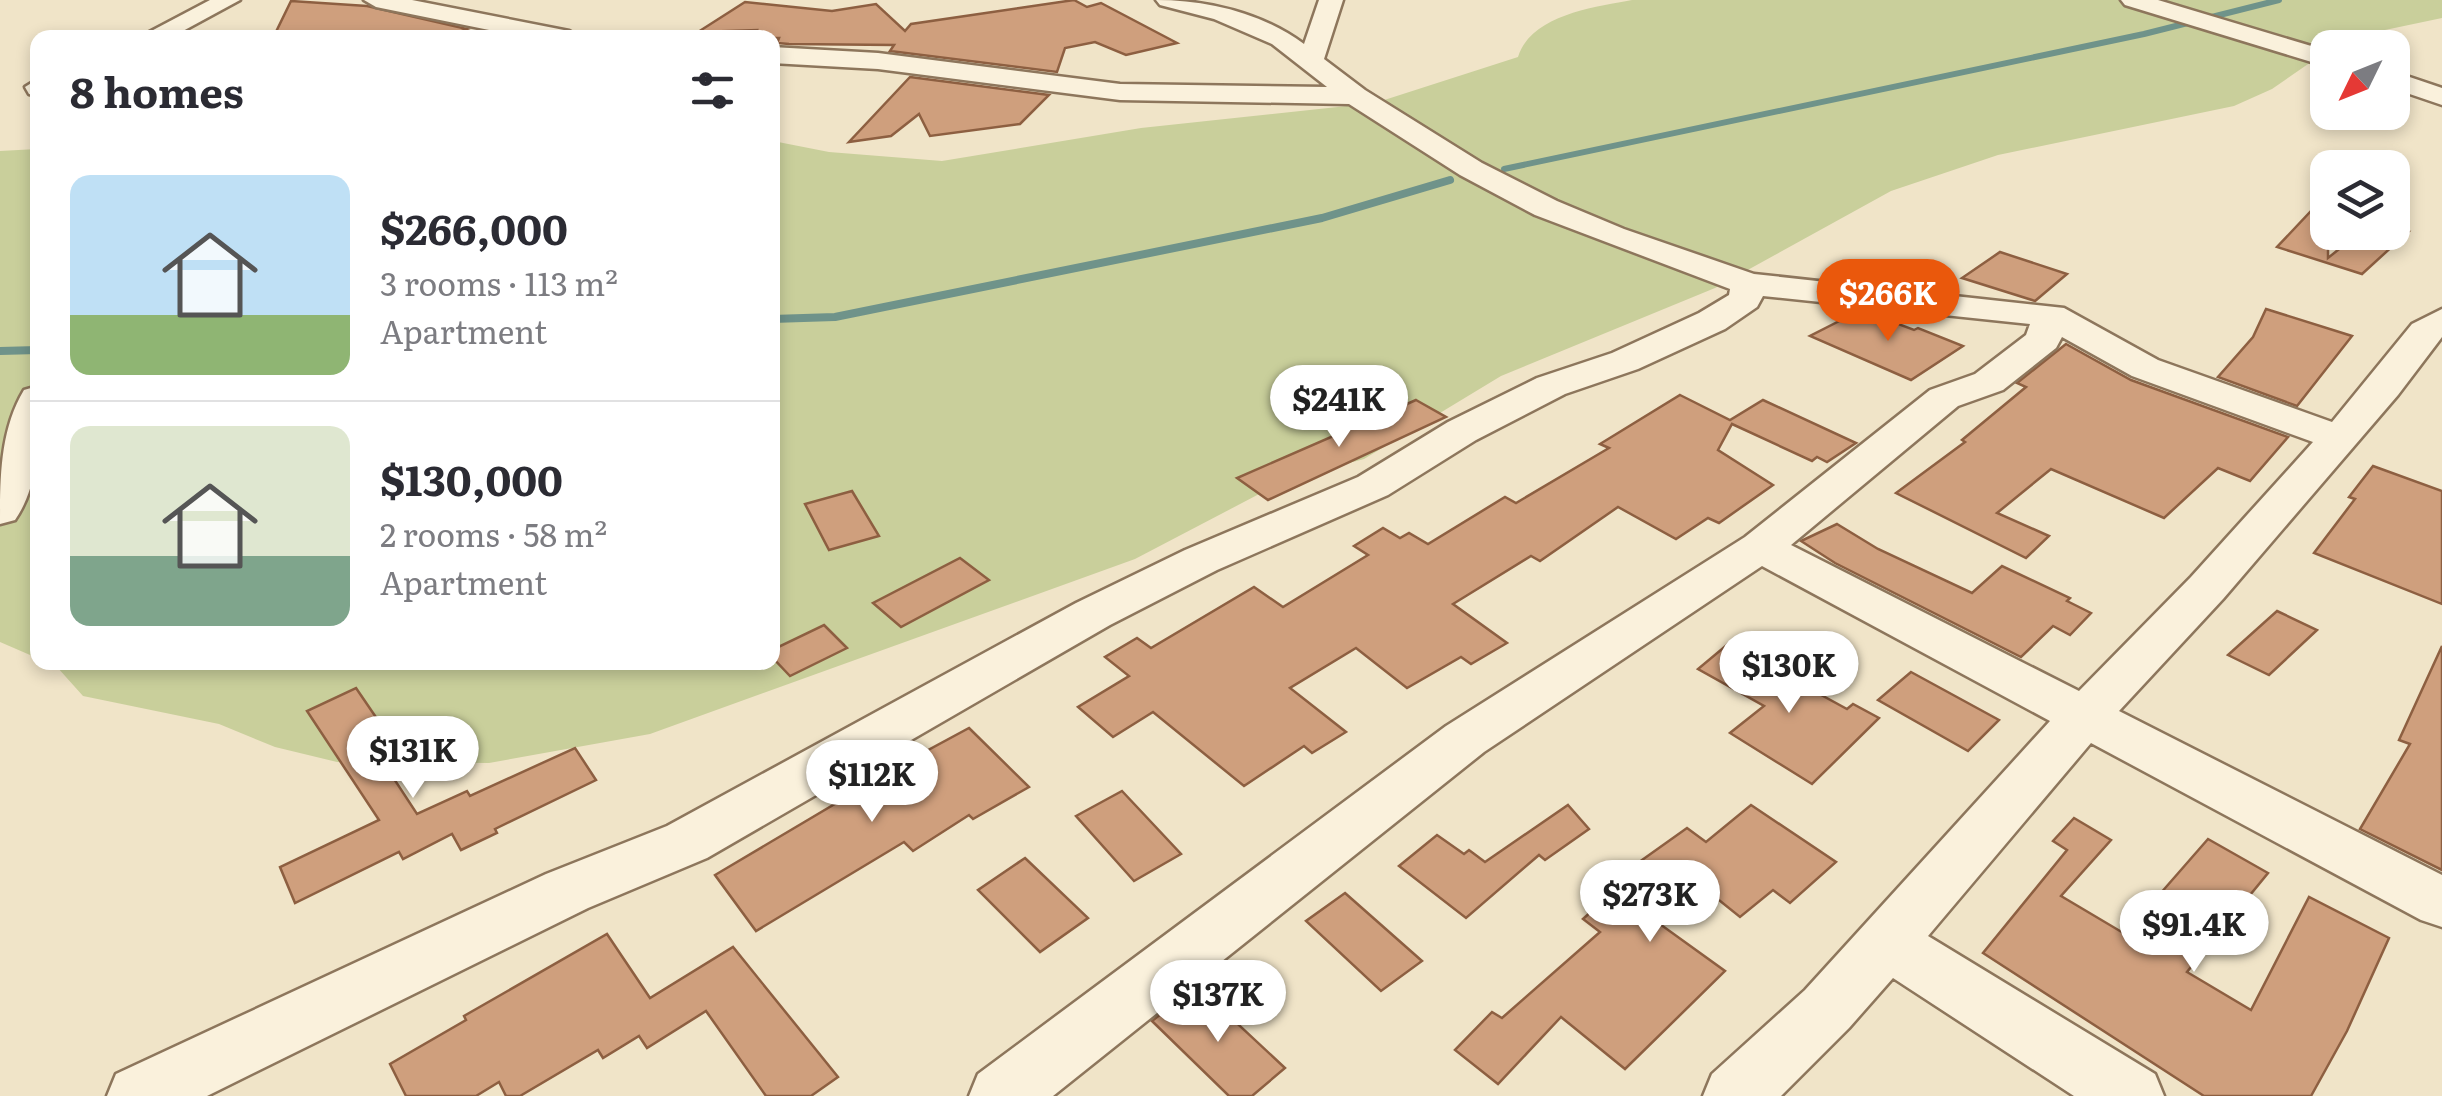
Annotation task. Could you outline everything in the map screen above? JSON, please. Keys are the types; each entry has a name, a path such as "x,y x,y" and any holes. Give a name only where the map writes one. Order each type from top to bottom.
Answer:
{"street":[{"path":"166,30 228,0"},
{"path":"376,0 528,30"},
{"path":"1168,0 1222,14 1281,39 1355,96 1471,168 1546,208 1749,284 2051,316 2146,368 2338,438"},
{"path":"1310,62 1331,0"},
{"path":"2133,0 2310,53"},
{"path":"780,55 878,61 1120,92 1355,96"},
{"path":"2410,85 2442,97"},
{"path":"140,1096 567,891 686,842 1093,614 1201,560 1372,486 1462,432 1551,386 1625,361 1712,321 1744,300 1749,284"},
{"path":"1002,1096 1465,739 1523,706 1696,582 1761,547 1944,398 1989,382 2042,340 2051,316"},
{"path":"1736,1096 1826,1009 2083,718 2206,588 2436,329"},
{"path":"0,511 30,422"},
{"path":"1761,547 2442,903"},
{"path":"1886,942 2131,1096"}],"green space":[{"path":"1632,0 2442,0 2442,18 2385,30 2310,30 2310,63 2272,89 2234,106 1998,155 1891,191 1715,288 1501,376 1364,459 1286,480 1135,559 650,734 489,763 337,762 275,747 219,724 83,696 60,670 780,670 780,142 829,152 942,161 1141,128 1375,103 1518,57 1536,31 1566,15"},
{"path":"30,149 30,655 0,642 0,151"}],"building":[{"path":"1074,0 1087,7 1101,3 1177,43 1126,55 1095,42 1065,48 1057,72 890,51 894,45 780,43 780,30 701,30 745,2 832,11 876,4 905,31 911,24"},
{"path":"291,1 367,6 467,29 464,30 277,30"},
{"path":"910,77 1049,95 1020,124 930,136 919,114 891,136 849,142"},
{"path":"2310,212 2310,250 2328,250 2328,258 2338,250 2388,250 2362,274 2277,247"},
{"path":"2000,252 2067,274 2035,301 1962,278"},
{"path":"2266,309 2352,336 2297,406 2218,377 2253,337"},
{"path":"1861,310 1963,346 1911,380 1810,336"},
{"path":"2066,344 2131,380 2288,437 2250,481 2218,468 2164,518 2051,469 1997,513 2049,536 2026,558 1896,493 1965,442 1962,440 2026,387 2017,383"},
{"path":"1680,395 1730,420 1763,400 1856,443 1827,462 1817,457 1812,461 1732,424 1718,450 1773,485 1719,523 1708,518 1676,539 1618,507 1540,561 1531,556 1453,604 1507,643 1471,664 1461,657 1407,688 1356,648 1290,688 1346,732 1312,753 1304,746 1244,786 1153,712 1113,737 1078,707 1129,676 1105,657 1137,638 1151,648 1254,587 1283,607 1368,555 1354,546 1383,528 1400,538 1409,533 1428,544 1505,497 1516,503 1609,448 1600,444"},
{"path":"1416,400 1446,417 1268,500 1237,478"},
{"path":"2373,466 2442,491 2442,604 2314,553 2355,499 2349,497"},
{"path":"852,491 879,536 829,550 805,504"},
{"path":"1837,524 1878,549 1972,593 2002,566 2070,598 2067,601 2091,613 2070,635 2053,626 2021,657 1835,563 1801,541"},
{"path":"960,558 989,580 901,627 873,603"},
{"path":"2277,611 2317,630 2269,675 2228,655"},
{"path":"824,625 847,648 790,676 780,665 780,646"},
{"path":"1728,644 1847,709 1853,704 1879,718 1812,784 1730,733 1764,706 1698,669"},
{"path":"2442,646 2442,870 2360,829 2410,744 2399,740"},
{"path":"1911,672 1999,720 1968,751 1878,700"},
{"path":"356,688 399,751 381,759 417,814 467,791 470,796 575,748 596,780 461,850 452,834 403,859 399,852 295,903 280,867 379,820 307,711"},
{"path":"969,728 1029,787 973,819 969,815 913,851 904,842 756,931 715,875 865,786 854,777 883,761 893,769"},
{"path":"1122,791 1181,854 1134,881 1076,816"},
{"path":"1568,805 1589,829 1545,860 1539,855 1466,918 1399,866 1437,835 1464,854 1469,850 1485,862"},
{"path":"1751,805 1836,862 1790,903 1773,890 1740,917 1699,884 1657,922 1725,971 1625,1069 1561,1017 1498,1084 1455,1050 1492,1012 1502,1018 1600,932 1583,919 1639,868 1635,865 1687,828 1706,842"},
{"path":"2074,818 2111,840 2061,896 2125,934 2208,839 2268,873 2187,972 2251,1010 2309,897 2389,938 2347,1031 2311,1096 2204,1096 1983,953 2067,850 2053,841"},
{"path":"1025,858 1088,918 1040,952 978,890"},
{"path":"1345,893 1422,961 1381,991 1306,921"},
{"path":"607,934 650,998 733,947 838,1077 811,1096 766,1096 706,1011 647,1048 639,1036 603,1058 598,1050 520,1096 506,1096 499,1082 476,1096 406,1096 390,1064 466,1020 464,1016"},
{"path":"1197,986 1285,1068 1252,1096 1229,1096 1152,1021"}],"waterway":[{"path":"1504,169 2144,34 2279,0"},
{"path":"780,319 835,317 1322,218 1450,180"},
{"path":"0,351 30,350"}]}
